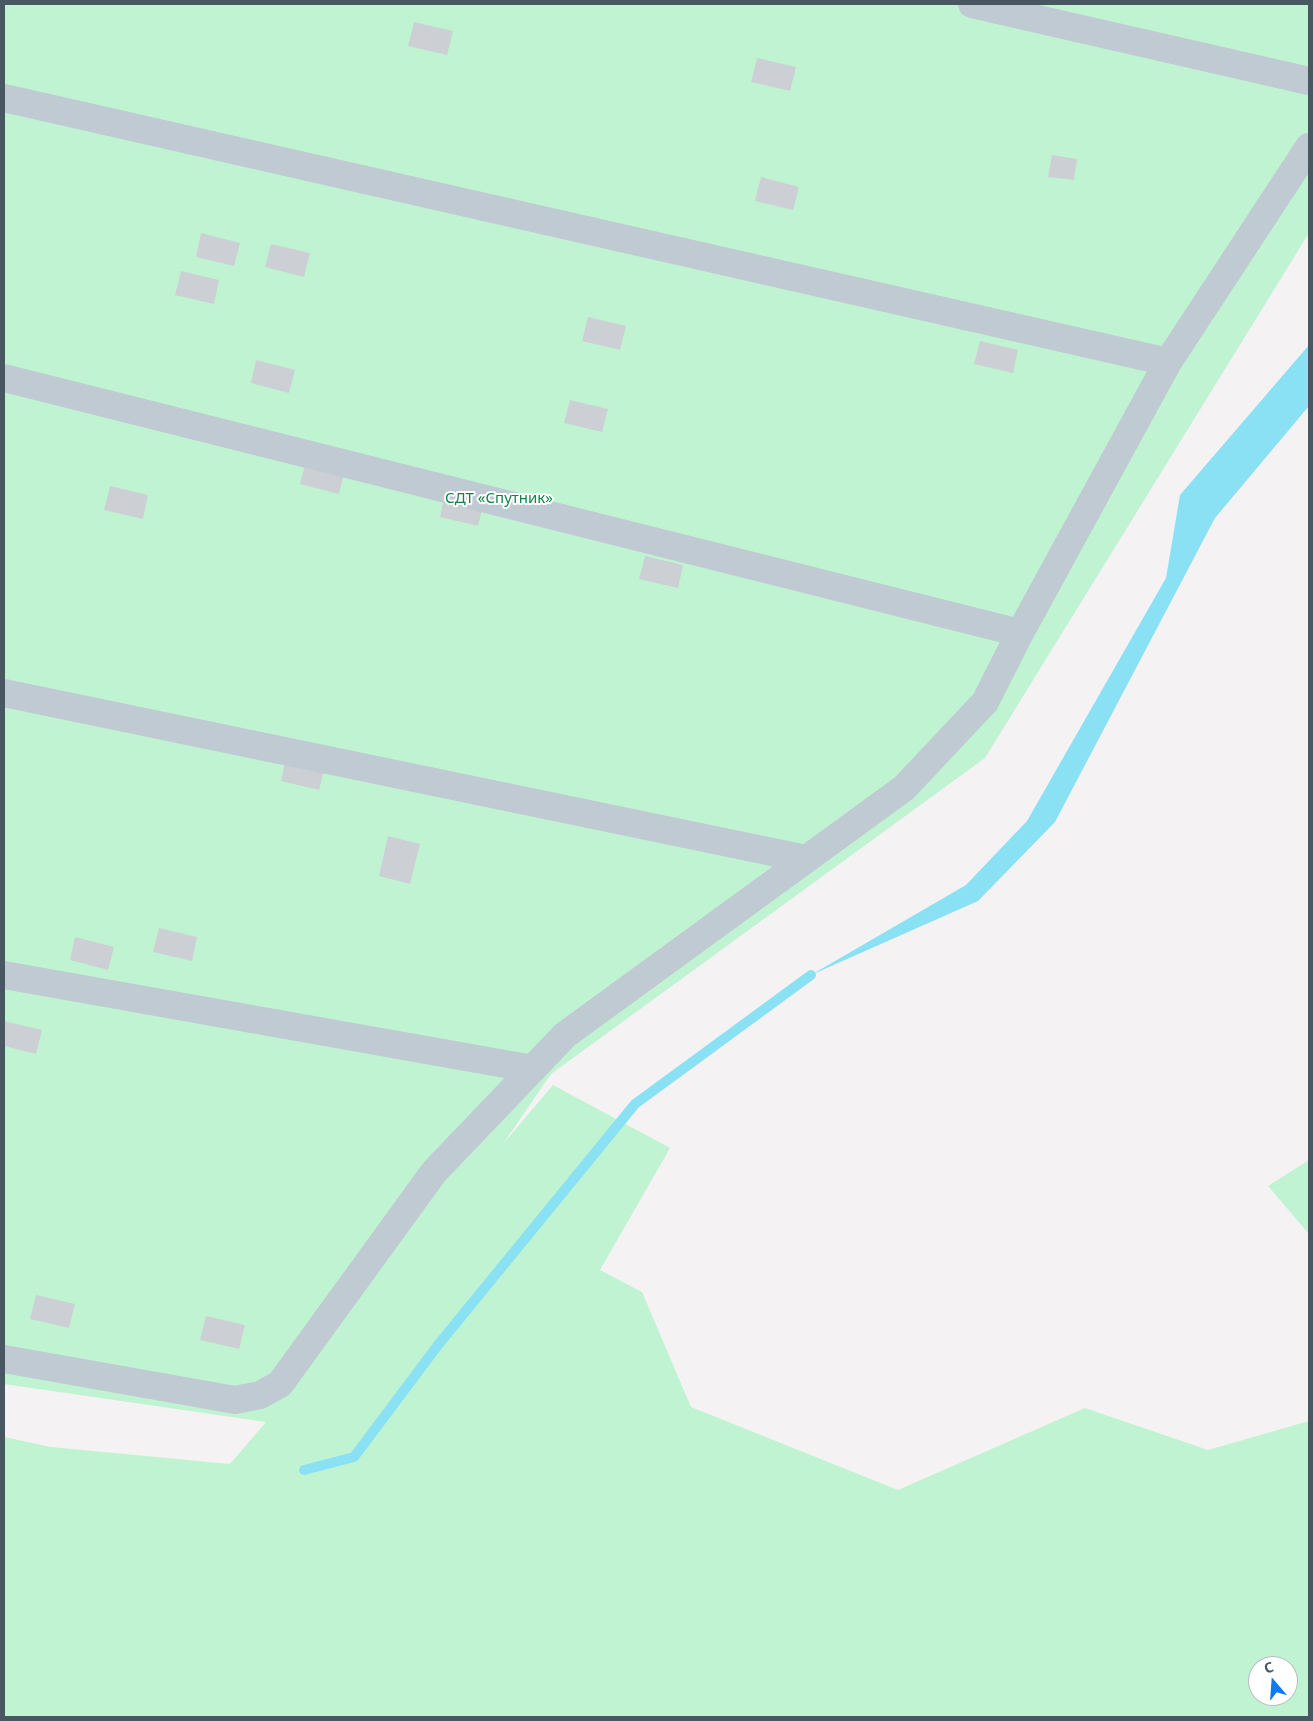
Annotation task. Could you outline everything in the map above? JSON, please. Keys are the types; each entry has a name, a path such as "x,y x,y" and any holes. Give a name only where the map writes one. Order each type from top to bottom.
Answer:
{"lane":[{"path":"972,4 1309,81"},
{"path":"4,98 1168,362"},
{"path":"4,1359 235,1400 260,1395 280,1384 434,1172 565,1034 904,788 985,702 1020,633 1168,362 1309,147"},
{"path":"4,378 1020,633"},
{"path":"4,693 806,859"},
{"path":"4,975 532,1069"}],"green space":[{"name":"СДТ «Спутник»","path":"4,4 1309,4 1309,233 985,758 551,1074 503,1144 553,1085 670,1148 600,1270 642,1292 691,1407 898,1490 1085,1408 1208,1450 1309,1421 1309,1717 4,1717 4,1437 51,1447 230,1464 266,1422 4,1384"},
{"path":"1309,1160 1309,1234 1268,1186"}],"water":[{"path":"1309,345 1309,406 1215,518 1055,822 978,901 811,975 966,885 1027,821 1166,578 1180,495"}],"building":[{"path":"414,22 453,31 447,55 408,46"},
{"path":"757,58 796,67 790,91 751,82"},
{"path":"1052,155 1077,159 1074,180 1048,177"},
{"path":"761,177 799,187 793,210 755,201"},
{"path":"201,233 240,243 234,266 196,257"},
{"path":"271,244 310,253 304,277 265,267"},
{"path":"181,271 219,280 214,304 175,295"},
{"path":"588,317 626,326 620,350 582,341"},
{"path":"980,341 1018,350 1013,373 974,364"},
{"path":"256,360 295,370 289,393 251,383"},
{"path":"570,400 608,409 602,432 564,423"},
{"path":"306,461 345,470 339,494 300,484"},
{"path":"110,486 148,495 143,519 104,510"},
{"path":"445,493 484,502 478,526 440,517"},
{"path":"645,556 683,565 678,588 639,579"},
{"path":"286,757 325,766 319,790 281,781"},
{"path":"388,836 420,844 410,884 379,876"},
{"path":"159,928 197,937 192,961 153,952"},
{"path":"75,937 114,947 108,970 70,960"},
{"path":"4,1021 42,1030 36,1054 4,1046"},
{"path":"36,1295 75,1304 69,1328 30,1319"},
{"path":"206,1316 245,1325 239,1349 200,1340"}],"waterway":[{"path":"304,1470 354,1457 438,1345 635,1104 811,975"}]}
